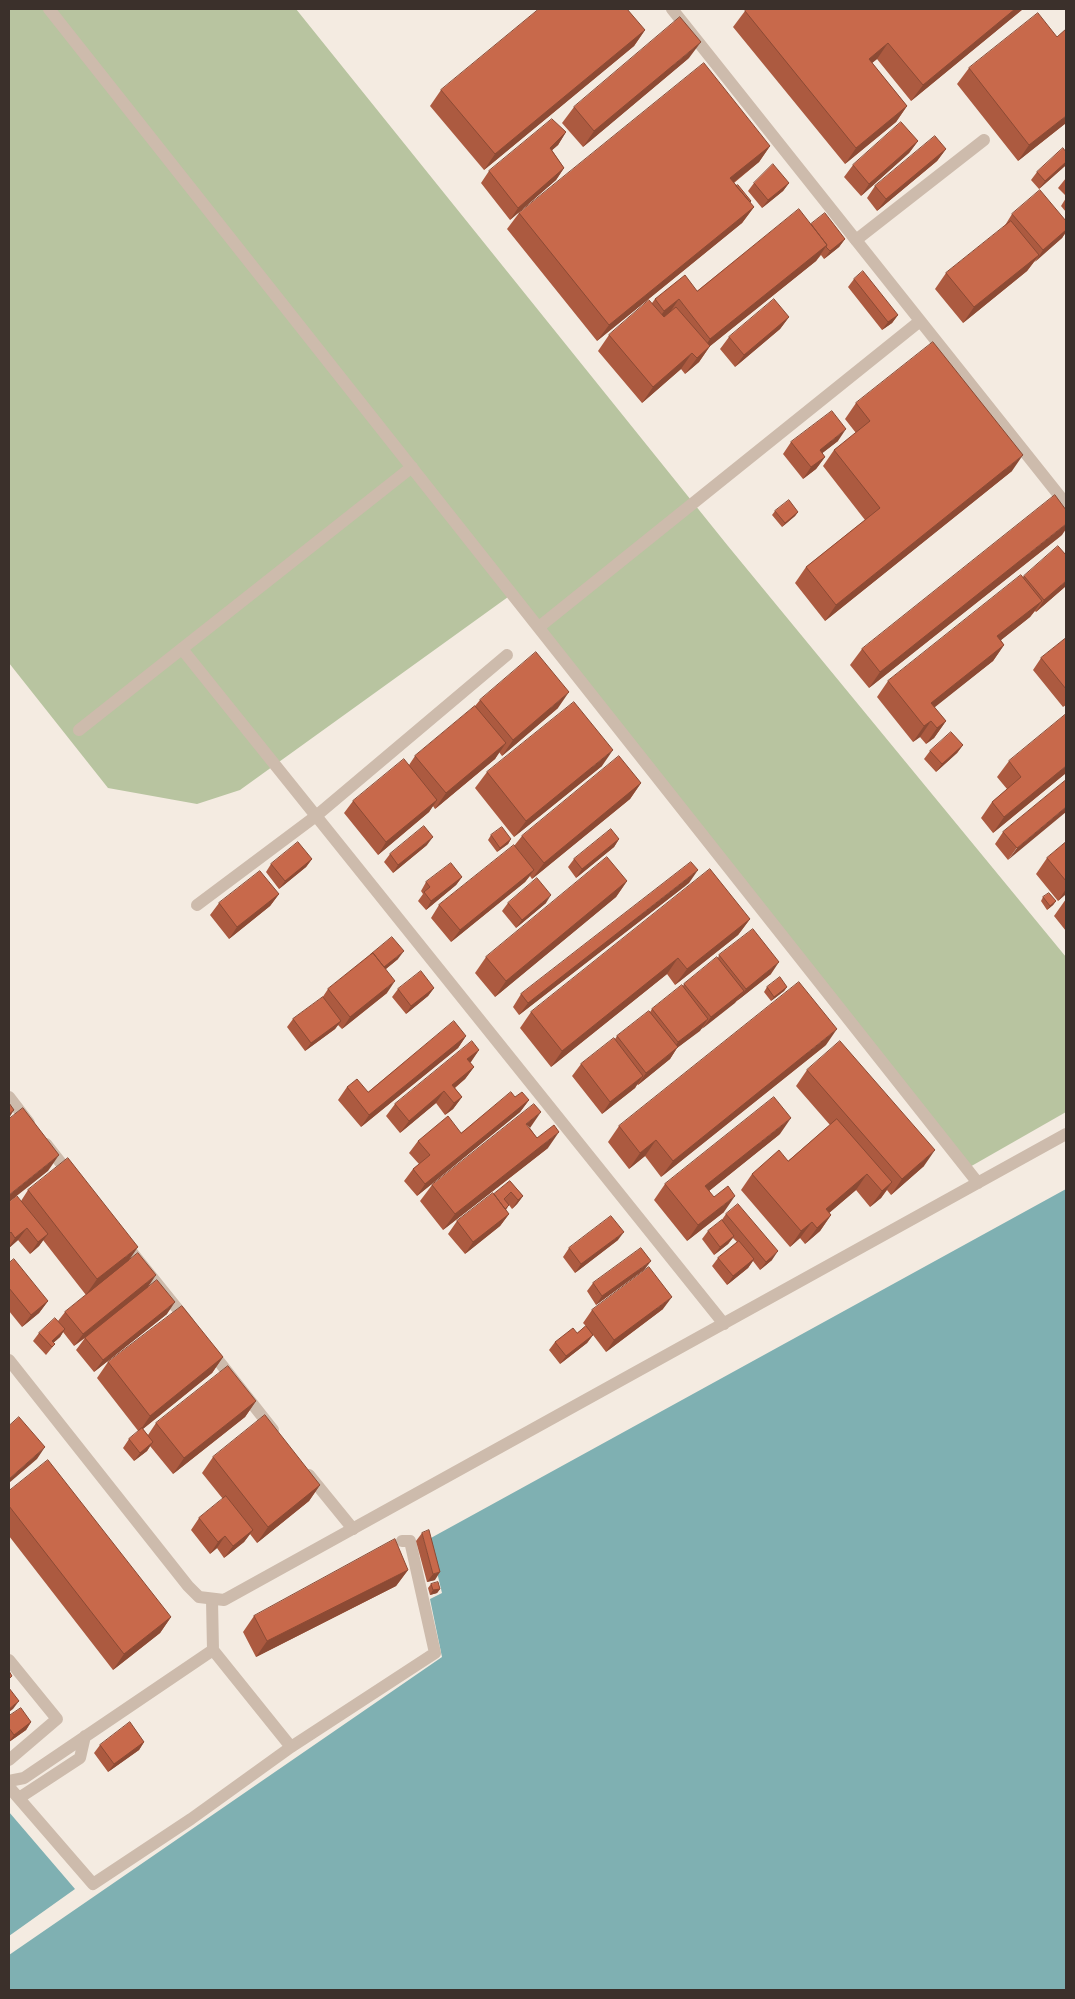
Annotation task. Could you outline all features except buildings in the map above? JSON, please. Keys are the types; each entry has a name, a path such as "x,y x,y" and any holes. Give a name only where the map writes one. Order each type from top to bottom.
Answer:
{"street":[{"path":"49,9 978,1183"},
{"path":"672,9 1066,504"},
{"path":"856,240 984,140"},
{"path":"539,627 920,321"},
{"path":"79,730 412,467"},
{"path":"182,649 724,1324"},
{"path":"197,905 316,816 507,654"},
{"path":"9,1098 76,1182"},
{"path":"9,1360 188,1586 199,1598 224,1600 1066,1134"},
{"path":"113,1229 279,1437"},
{"path":"304,1468 353,1529"},
{"path":"9,1786 92,1884 191,1819 291,1747 435,1653 410,1541 402,1541"},
{"path":"212,1600 213,1650 291,1747"},
{"path":"9,1781 24,1778 213,1650"},
{"path":"9,1660 56,1719 9,1760"},
{"path":"19,1798 80,1758 86,1736"}],"green space":[{"path":"9,9 296,9 728,546 1066,957 1066,1112 968,1168 508,597 240,790 197,804 108,788 9,663"}],"water":[{"path":"1066,1189 1066,1990 9,1990 9,1955 442,1657 430,1599 442,1593 429,1539"},
{"path":"9,1812 75,1889 9,1936"}]}
